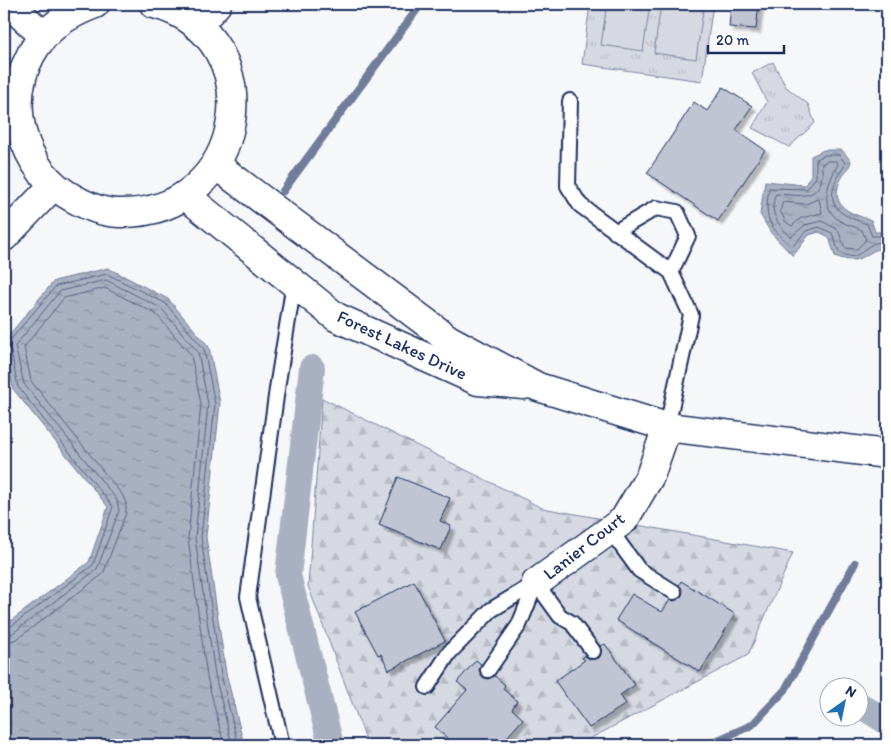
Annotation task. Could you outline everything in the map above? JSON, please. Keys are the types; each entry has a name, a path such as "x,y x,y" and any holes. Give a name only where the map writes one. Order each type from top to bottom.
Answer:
{"street":[{"path":"9,4 44,36"},
{"path":"94,4 70,14 44,36 26,64 18,96 20,129 32,160 53,186 83,205 118,214 154,210 186,196 202,182 216,165 229,138 232,100 229,77 217,50 197,26 169,8 154,4"},
{"path":"197,26 217,4"},
{"name":"Forest Lakes Drive","path":"216,165 448,339 538,387 667,427 887,454"},
{"path":"4,237 53,186"},
{"name":"Forest Lakes Drive","path":"186,196 336,317 478,381 538,387"},
{"name":"Lanier Court","path":"536,583 624,520 650,476 667,427"}],"lane":[{"path":"570,101 568,186 580,205 614,232 671,272 691,315 667,427"},
{"path":"614,232 656,208 677,212 688,236 671,272"},
{"path":"282,745 248,597 294,283"},
{"path":"610,530 639,570 674,592"},
{"path":"536,583 560,616 572,623 593,651"},
{"path":"488,670 519,625 536,583"},
{"path":"427,687 449,653 491,610 536,583"}],"green space":[{"path":"590,4 713,4 702,81 582,64"},
{"path":"607,4 650,4 643,51 601,45"},
{"path":"661,4 704,4 696,59 654,53"},
{"path":"773,62 786,87 808,104 815,123 789,147 752,128 767,102 752,73"},
{"path":"322,398 542,508 793,553 748,655 578,745 368,745 308,586"}],"water":[{"path":"824,150 842,150 851,161 837,190 840,203 850,212 871,220 875,232 887,232 887,247 873,251 858,259 845,259 835,256 829,237 819,232 809,235 793,256 771,233 760,214 765,181 805,185 811,175 811,156"},
{"path":"108,268 168,299 209,347 220,403 206,537 226,673 244,745 4,745 4,626 89,562 108,507 13,389 4,341 54,281"}],"building":[{"path":"731,4 759,4 756,29 729,27"},
{"path":"723,87 752,106 736,130 765,150 718,221 647,173 694,102 707,111"},
{"path":"398,477 450,498 440,521 451,526 441,550 379,525"},
{"path":"414,581 445,641 389,670 381,654 378,655 355,612"},
{"path":"681,581 735,614 700,672 616,620 632,594 662,612 670,600 674,601 681,597 683,592 679,585"},
{"path":"605,644 635,685 620,695 626,704 589,728 555,681 585,660 582,658 585,656 590,659 599,658 601,654 600,646"},
{"path":"476,660 481,664 479,670 483,677 488,679 495,676 505,685 503,689 517,701 512,709 523,719 500,745 455,745 435,727 467,690 457,682"}],"waterway":[{"path":"283,191 421,4"},
{"path":"312,368 288,575 331,745"},
{"path":"707,745 752,725 785,690 855,563"},
{"path":"868,710 887,722"}]}
